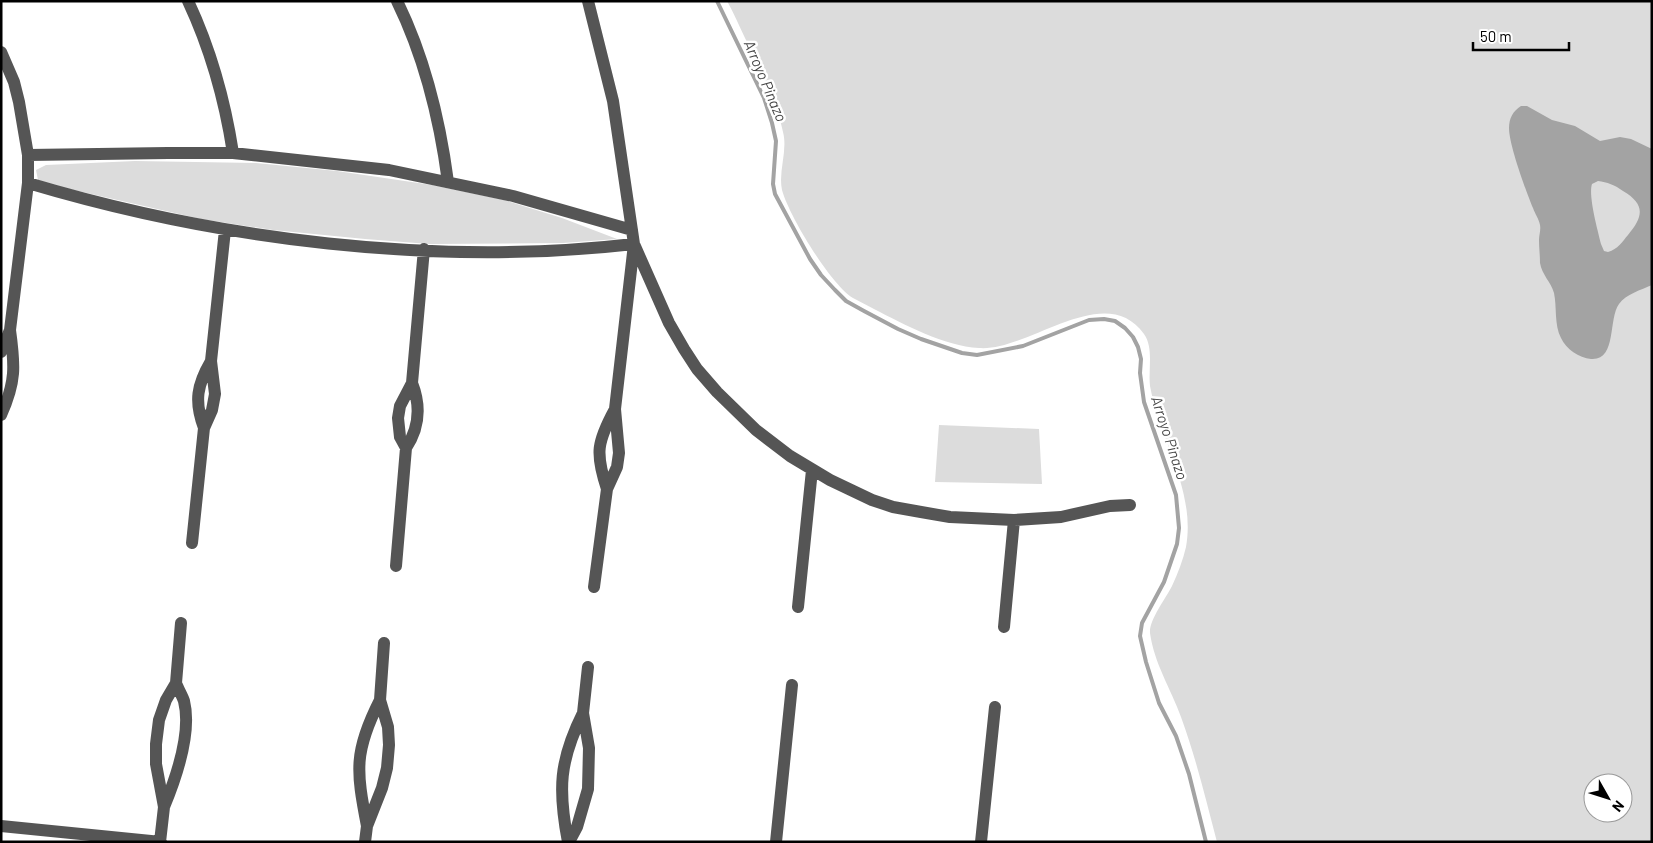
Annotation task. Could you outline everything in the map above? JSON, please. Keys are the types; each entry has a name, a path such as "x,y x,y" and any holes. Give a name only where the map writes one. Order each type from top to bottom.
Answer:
{"street":[{"path":"188,1 199,24 216,74 233,154"},
{"path":"397,1 418,55 435,109 444,148 448,182"},
{"path":"588,1 614,110 634,244 615,409 619,452 617,467 607,489 594,587"},
{"path":"1,52 14,82 28,155 28,183 10,330 14,373 10,392 1,415"},
{"path":"28,155 233,154 389,170 553,206 632,230"},
{"path":"28,183 139,213 225,230 353,245 424,250 531,251 580,250 634,244"},
{"path":"192,544 204,428 197,408 198,390 202,377 211,361 225,230"},
{"path":"634,244 669,323 697,369 717,392 756,430 778,448 812,470 855,492 893,507 950,517 1014,520 1060,517 1110,506 1130,506"},
{"path":"406,448 400,436 398,418 400,406 412,383 424,250"},
{"path":"1,352 10,330"},
{"path":"396,566 406,448 418,423 417,397 412,383"},
{"path":"607,489 600,466 599,447 601,437 615,409"},
{"path":"798,607 812,470"},
{"path":"1004,627 1014,520"},
{"path":"164,807 156,764 156,744 159,720 166,700 176,683 181,623"},
{"path":"367,826 358,778 358,758 363,738 380,700 384,644"},
{"path":"569,842 578,827 588,789 589,748 583,712 588,667"},
{"path":"1,826 160,842 164,807 178,770 183,748 184,701 176,683"},
{"path":"776,842 792,685"},
{"path":"365,842 367,826 382,788 387,768 388,727 380,700"},
{"path":"981,842 995,707"},
{"path":"569,842 562,802 562,780 565,757 583,712"}],"shaded area":[{"path":"727,1 1652,1 1652,842 1217,842 1186,732 1155,655 1150,633 1152,622 1172,586 1180,566 1186,547 1188,526 1182,486 1161,426 1150,386 1150,352 1144,334 1128,319 1109,314 1088,315 1020,340 999,346 979,348 952,343 925,334 853,298 844,291 823,265 786,202 781,183 784,139 780,120 767,84"},
{"path":"1527,106 1552,120 1575,126 1600,141 1620,137 1631,139 1652,149 1652,285 1630,295 1619,304 1611,338 1605,353 1599,358 1586,358 1573,352 1563,342 1559,333 1556,322 1554,293 1540,263 1539,223 1522,180 1510,136 1509,124 1518,108","holes":["1598,181 1614,185 1630,196 1640,211 1637,222 1620,245 1608,252 1604,251 1601,244 1591,197 1592,184"]},
{"path":"135,161 256,163 337,171 432,185 504,200 562,218 617,239 563,243 429,244 273,230 201,219 56,186 38,180 36,170 46,165"},
{"path":"939,425 1039,429 1042,484 935,482"}],"waterway":[{"name":"Arroyo Pinazo","path":"717,1 764,98 772,123 776,141 773,184 775,194 810,259 821,275 846,301 921,339 962,353 977,355 1023,346 1089,320 1104,319 1115,321 1133,337 1141,359 1140,373 1144,402 1176,495 1179,528 1177,544 1164,582 1142,623 1140,636 1159,703 1176,736 1189,774 1206,842"}]}
